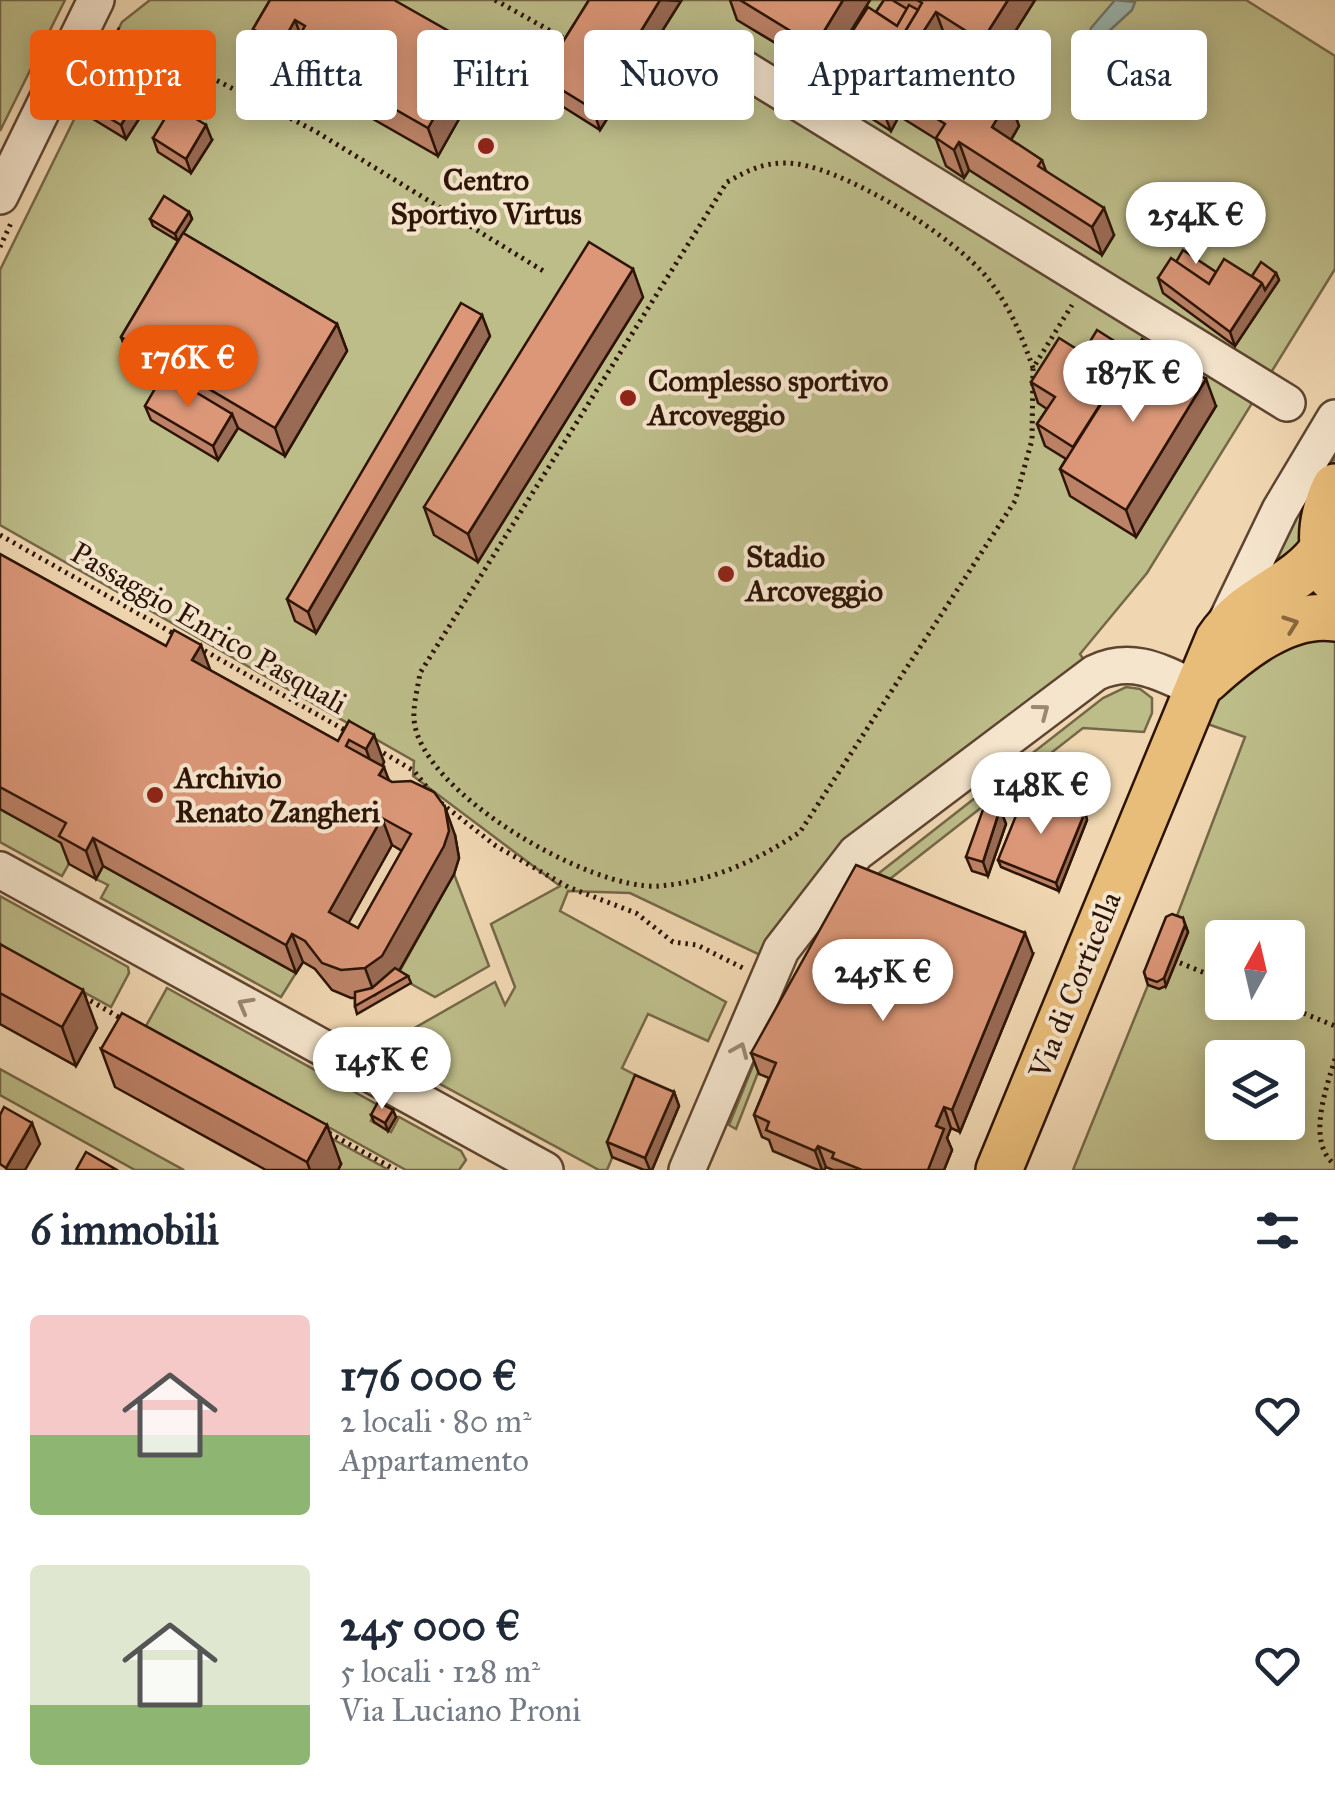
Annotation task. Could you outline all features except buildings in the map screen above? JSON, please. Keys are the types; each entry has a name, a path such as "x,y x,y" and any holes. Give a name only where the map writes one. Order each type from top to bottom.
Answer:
{"main road":[{"path":"1330,562 1322,527 1335,486"},
{"name":"Via di Corticella","path":"998,1170 1218,640 1243,610 1298,575 1330,562"},
{"name":"Via di Corticella","path":"1198,689 1225,662 1270,632 1304,618 1335,618"}],"street":[{"path":"0,196 103,13"},
{"path":"754,74 1287,403"},
{"path":"1218,640 1280,510 1335,418"},
{"path":"694,1155 781,950 856,852 1095,673 1118,664 1145,665 1198,689"},
{"path":"0,870 545,1170"}],"path":[{"path":"495,0 580,48"},
{"path":"103,13 316,131 545,272"},
{"path":"1034,368 1015,317 986,276 952,244 889,203 827,171 789,163 755,166 728,182 420,673 414,720 433,766 480,810 562,861 614,880 656,886 699,880 761,857 800,832 1015,501 1032,440 1034,368 1086,281"},
{"name":"Passaggio Enrico Pasquali","path":"0,535 356,736"},
{"name":"Passaggio Enrico Pasquali","path":"372,746 406,765 452,813 496,846 568,886 636,913 673,942 697,945 750,972"},
{"path":"1166,957 1205,973"},
{"path":"79,995 126,1021"},
{"path":"1305,1014 1335,1026"},
{"path":"1335,1059 1320,1124 1321,1144 1335,1165"},
{"path":"328,1133 396,1170"}],"green space":[{"path":"0,0 65,0 50,30 30,30 30,71 0,131"},
{"name":"Complesso sportivo Arcoveggio","path":"150,0 1246,0 1335,56 1335,269 1147,573 1080,654 1088,666 840,852 760,955 630,893 568,891 560,911 726,1002 708,1041 648,1014 622,1068 645,1080 607,1170 599,1170 368,1045 383,1034 415,1067 422,1052 404,1034 495,982 505,1005 515,987 491,924 560,886 413,776 414,761 0,525 0,270 74,120 216,120 216,30 118,30 122,22"},
{"path":"1335,438 1335,458 1316,489 1304,541 1295,554 1256,579"},
{"path":"1335,632 1335,1170 1073,1170 1245,737 1199,721 1232,677 1274,653"},
{"path":"1126,687 1140,689 1152,698 1152,713 1144,732 1083,728 886,882 874,877 1103,698"},
{"path":"0,809 76,851 62,876 0,842"},
{"path":"103,866 296,973 281,997 101,898 108,885 96,879"},
{"path":"454,874 489,966 435,997 397,976"},
{"path":"0,896 128,967 129,973 111,1007 0,946"},
{"path":"167,988 378,1105 371,1121 391,1132 399,1117 461,1151 466,1160 459,1170 406,1170 146,1026"},
{"path":"754,1063 761,1065 736,1129 729,1125"},
{"path":"0,1069 184,1170 135,1170 0,1095"},
{"path":"316,1130 389,1170 338,1170 341,1163"}],"water":[{"path":"1115,0 1135,2 1132,10 1110,30 1091,28"}],"place":[{"name":"Centro Sportivo Virtus","path":"486,146"},
{"name":"Complesso sportivo Arcoveggio","path":"628,398"},
{"name":"Stadio Arcoveggio","path":"726,574"},
{"name":"Archivio Renato Zangheri","path":"155,795"}]}
